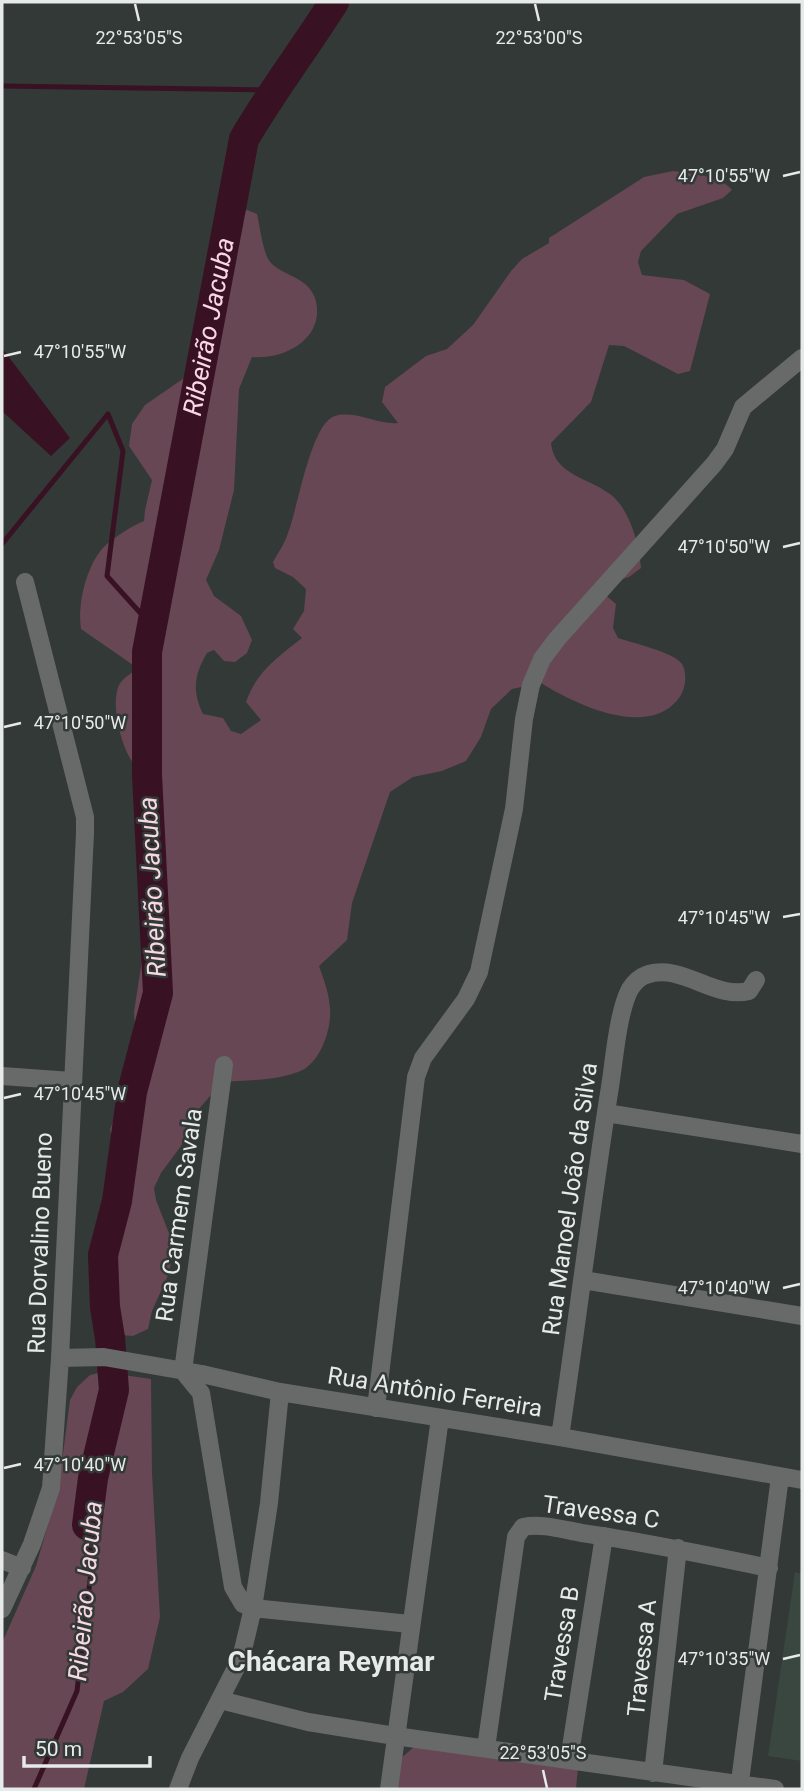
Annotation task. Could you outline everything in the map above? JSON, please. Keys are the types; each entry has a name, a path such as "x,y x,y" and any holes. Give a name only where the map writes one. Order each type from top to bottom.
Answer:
{"street":[{"path":"376,1408 416,1077 422,1058 466,999 479,972 514,809 524,719 531,685 542,659 557,639 714,464 724,449 743,407 802,358"},
{"name":"Rua Dorvalino Bueno","path":"2,1609 22,1568 51,1488 60,1357 85,817 25,583"},
{"name":"Rua Manoel João da Silva","path":"560,1437 606,1113 622,1018 630,990 636,981 646,975 671,972 737,994 749,991 756,980"},
{"name":"Rua Carmem Savala","path":"183,1371 224,1066"},
{"path":"2,1076 72,1081"},
{"path":"606,1113 802,1144"},
{"path":"583,1280 802,1316"},
{"name":"Rua Antônio Ferreira","path":"60,1357 104,1357 279,1392 560,1437 802,1480"},
{"path":"183,1371 201,1393 233,1587 243,1604 253,1608 410,1624"},
{"path":"178,1789 190,1758 241,1658 253,1608 270,1503 279,1392"},
{"path":"388,1789 440,1418"},
{"path":"740,1786 780,1477"},
{"name":"Travessa C","path":"486,1748 516,1538 523,1527 531,1525 678,1548 769,1568"},
{"name":"Travessa B","path":"569,1760 604,1536"},
{"name":"Travessa A","path":"653,1773 678,1548"},
{"path":"2,1560 22,1568"},
{"path":"220,1700 308,1722 394,1736 775,1789"}],"shaded area":[{"path":"673,171 713,178 732,190 723,198 677,214 641,251 638,262 642,275 684,280 710,294 690,371 678,374 624,346 609,345 591,402 551,443 554,454 565,469 610,494 628,518 636,538 641,568 629,577 596,587 616,604 613,628 618,638 662,652 682,664 685,675 683,692 668,709 652,716 633,717 593,709 541,683 512,689 491,709 481,737 466,761 442,771 413,777 390,792 352,903 347,940 319,966 330,1008 329,1026 323,1045 313,1062 298,1072 270,1079 222,1082 193,1116 181,1146 161,1173 154,1188 174,1246 169,1273 152,1311 148,1329 133,1336 120,1335 113,1325 110,1308 113,1246 122,1216 124,1186 110,1130 134,1084 128,1074 125,1074 136,1043 134,1012 155,894 154,843 138,769 123,744 117,721 118,688 134,671 133,665 81,629 80,619 82,596 94,561 107,544 144,521 152,480 129,446 132,424 145,405 187,376 196,363 201,344 202,288 213,232 247,210 257,214 267,257 277,268 299,279 311,290 317,312 315,324 301,343 278,355 252,357 239,389 234,490 219,550 206,580 214,596 241,616 252,640 247,653 235,662 224,661 214,650 207,653 199,669 196,690 203,714 223,718 231,731 241,734 261,720 246,702 250,691 269,666 302,638 293,629 304,611 306,589 293,577 275,568 273,562 287,537 312,450 326,422 335,416 351,415 398,423 382,402 385,387 426,356 447,349 473,325 522,259 549,243 549,238 644,177"},
{"path":"2,348 70,438 51,456 2,411"},
{"path":"103,1372 151,1379 152,1473 160,1617 148,1669 123,1692 104,1701 84,1789 2,1789 2,1643 36,1566 51,1514 62,1461 70,1400 77,1387 90,1375"},
{"path":"795,1572 802,1574 802,1761 768,1756"},
{"path":"415,1746 578,1767 576,1789 394,1789 400,1759"}],"waterway":[{"name":"Ribeirão Jacuba","path":"87,1525 93,1478 114,1390 105,1307 103,1255 117,1201 132,1092 158,993 147,775 147,652 244,139 334,2"},
{"path":"2,86 273,90"},
{"path":"2,544 108,414 123,451 107,576 152,626"},
{"name":"Ribeirão Jacuba","path":"34,1789 77,1691 92,1564 87,1525"}],"district":[{"name":"Chácara Reymar","path":"331,1661"}]}
